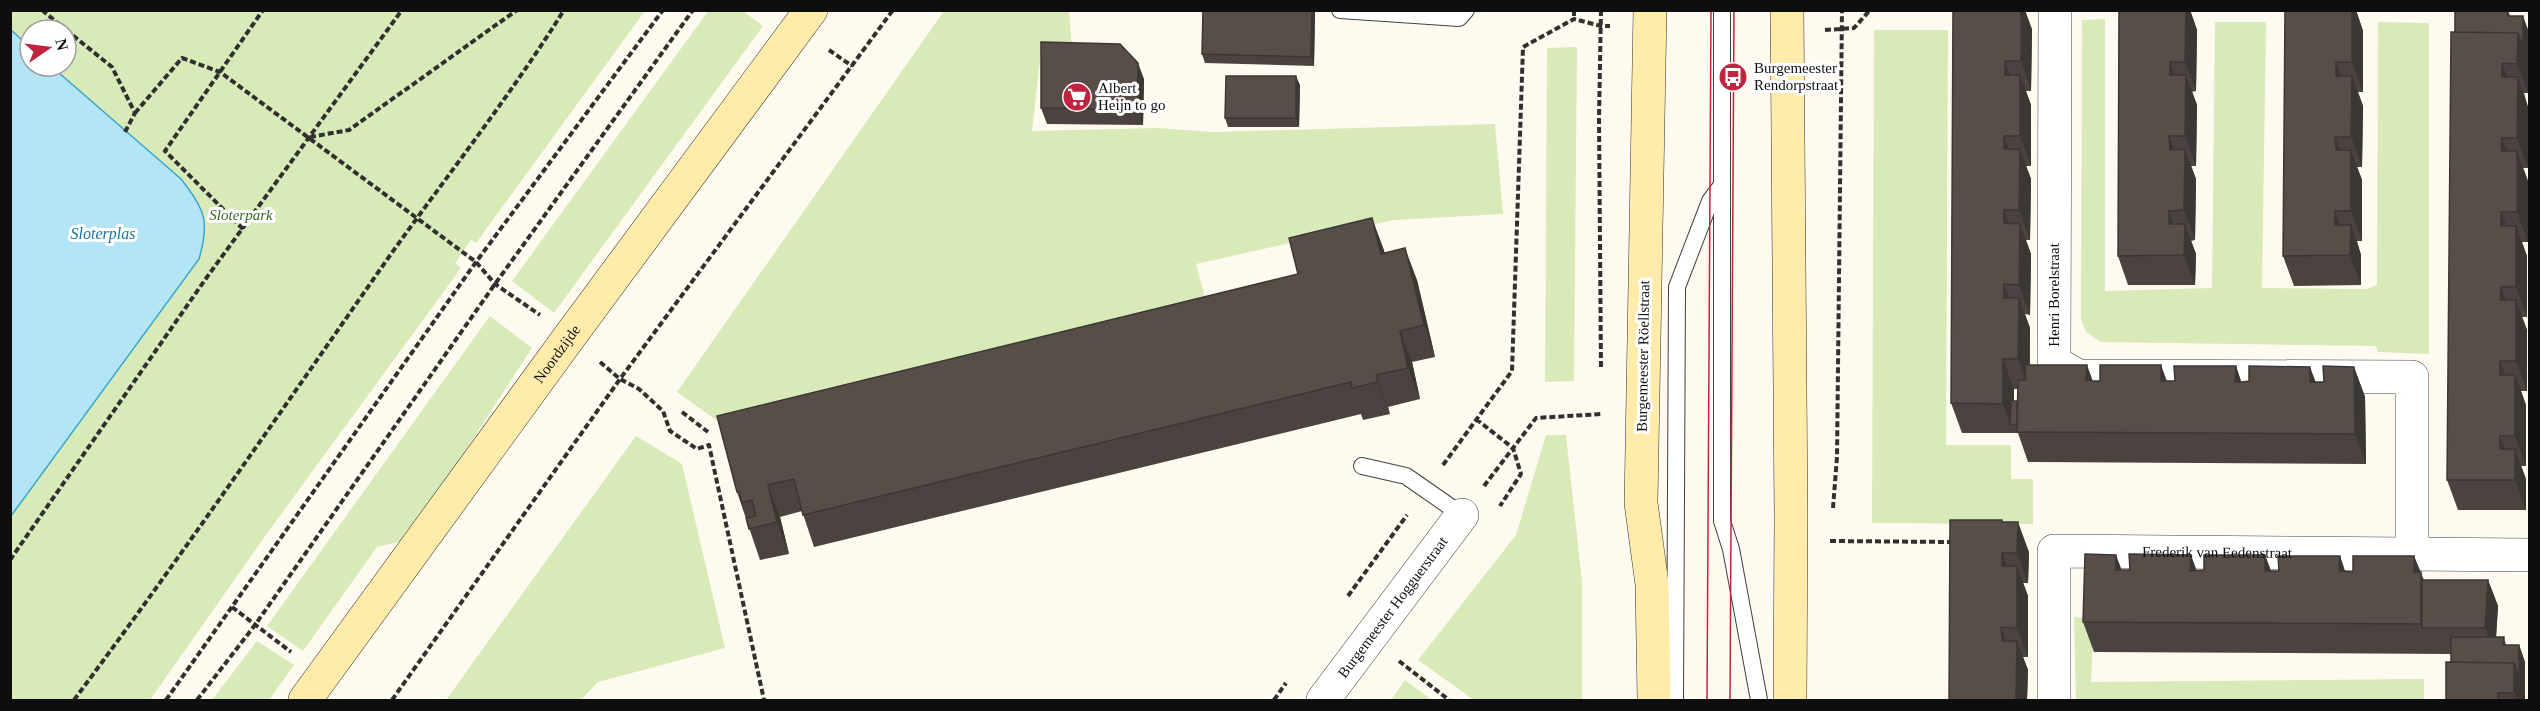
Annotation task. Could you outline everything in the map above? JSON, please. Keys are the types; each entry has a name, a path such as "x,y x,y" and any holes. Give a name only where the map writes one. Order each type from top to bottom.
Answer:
{"main road":[{"name":"Noordzijde","path":"305,700 562,345 810,10"},
{"name":"Burgemeester Röellstraat","path":"1650,10 1641,502 1652,584 1654,700"},
{"path":"1787,10 1791,515 1790,700"}],"street":[{"name":"Henri Borelstraat","path":"2055,10 2054,362 2078,376 2412,376 2412,556"},
{"name":"Burgemeester Hogguerstraat","path":"1323,700 1462,515"},
{"name":"Frederik van Eedenstraat","path":"2054,700 2054,551 2412,556 2529,555"}],"lane":[{"path":"1340,10 1459,18 1466,10"},
{"path":"1722,10 1722,522 1731,549 1759,700"},
{"path":"1675,700 1677,287 1710,201 1722,184"},
{"path":"1362,466 1406,476 1462,515"}],"path":[{"path":"243,229 165,151 263,10"},
{"path":"10,560 207,277 402,10"},
{"path":"309,137 349,130 517,10"},
{"path":"74,700 138,615 417,218 529,66 564,10"},
{"path":"166,700 476,262 663,10"},
{"path":"197,700 255,625 495,284 693,10"},
{"path":"1343,604 1512,371 1523,47 1574,19 1574,10"},
{"path":"1601,10 1601,26"},
{"path":"1833,509 1837,457 1842,10"},
{"path":"1842,30 1854,28 1870,10"},
{"path":"392,700 620,379 892,11"},
{"path":"78,40 112,67 135,114"},
{"path":"125,132 135,114 182,58 220,72 476,262 495,284"},
{"path":"620,379 639,389 663,411 670,430 697,449 709,445 764,700"},
{"path":"682,412 708,432"},
{"path":"1462,515 1536,418 1602,414"},
{"path":"1829,552 1831,530"},
{"path":"1830,541 1957,542"},
{"path":"232,607 295,655"},
{"path":"1398,660 1449,700"},
{"path":"1274,700 1287,681"}],"green space":[{"path":"709,10 743,11 763,26 554,313 512,281"},
{"name":"Sloterpark","path":"10,11 645,11 476,243 471,240 455,263 461,268 268,532 150,700 11,700"},
{"path":"944,11 1069,11 1072,48 1041,52 1032,131 1157,128 1213,132 1495,124 1503,214 1394,220 1196,264 1206,302 720,423 677,392"},
{"path":"2105,19 2105,291 2212,288 2215,22 2266,22 2262,288 2366,289 2377,285 2378,22 2429,23 2429,354 2378,352 2376,346 2101,342 2086,332 2081,319 2082,20"},
{"path":"1874,30 1948,30 1946,445 2011,445 2011,479 2033,479 2033,524 1872,523"},
{"path":"1577,47 1574,381 1545,382 1547,48"},
{"path":"490,316 532,348 407,540 377,547 303,651 267,626"},
{"path":"1546,435 1566,435 1582,582 1582,700 1474,700 1418,660 1516,535"},
{"path":"636,436 682,464 725,648 598,682 581,700 446,700"},
{"path":"2074,617 2094,618 2091,682 2424,679 2424,700 2076,700"},
{"path":"257,641 294,665 269,700 212,700"},
{"path":"1405,680 1432,700 1391,700"}],"water":[{"name":"Sloterplas","path":"11,30 18,36 18,78 65,78 181,179 200,208 204,235 199,259 11,516"}],"building":[{"path":"1203,10 1312,10 1311,57 1202,54"},
{"path":"1953,10 2021,10 2021,61 2005,61 2005,75 2020,75 2020,136 2004,136 2004,149 2020,149 2019,210 2004,210 2004,223 2020,224 2019,285 2004,284 2004,298 2019,298 2018,359 2003,359 2003,404 1951,403"},
{"path":"2119,10 2186,10 2185,62 2170,62 2170,75 2186,75 2185,136 2169,136 2170,150 2185,149 2184,210 2169,211 2169,224 2185,224 2184,255 2118,256"},
{"path":"2285,10 2352,10 2352,62 2336,62 2336,76 2352,76 2351,137 2335,137 2336,150 2351,150 2351,211 2335,211 2335,225 2351,225 2350,255 2283,256"},
{"path":"2455,10 2507,10 2508,16 2523,16 2523,47 2518,33 2455,32"},
{"path":"2451,32 2518,33 2517,64 2502,63 2502,77 2518,77 2517,138 2502,138 2501,144 2502,151 2517,151 2517,212 2501,212 2501,226 2516,226 2516,287 2501,287 2500,300 2516,300 2516,361 2500,361 2500,375 2515,375 2515,436 2500,436 2500,449 2515,449 2515,480 2447,480"},
{"path":"1041,42 1120,44 1138,63 1137,109 1041,108"},
{"path":"1226,76 1296,76 1296,118 1225,118"},
{"path":"1372,218 1381,254 1405,248 1424,325 1400,331 1408,368 1376,375 1378,382 1352,388 1351,382 803,515 794,479 768,485 777,522 749,529 746,518 756,516 752,500 742,503 739,492 737,492 717,416 1298,274 1289,238"},
{"path":"2025,365 2087,365 2086,380 2093,381 2100,381 2100,365 2161,365 2161,381 2175,381 2174,366 2236,366 2235,382 2249,381 2249,366 2310,367 2310,382 2324,382 2323,366 2354,367 2355,434 2017,432 2018,380 2026,380"},
{"path":"2011,401 2017,401 2017,424 2010,425"},
{"path":"1950,520 2018,522 2017,553 2002,553 2002,566 2017,566 2017,628 2001,627 2002,641 2017,641 2016,700 1949,700"},
{"path":"2085,554 2116,555 2116,570 2130,570 2129,554 2191,555 2190,571 2204,570 2204,555 2265,555 2265,571 2279,571 2278,556 2340,556 2339,571 2353,572 2353,556 2414,556 2414,572 2421,572 2421,624 2083,622"},
{"path":"2422,580 2488,580 2485,628 2422,628"},
{"path":"2451,637 2504,637 2503,645 2519,645 2519,676 2514,663 2451,662"},
{"path":"2446,662 2514,663 2514,693 2498,693 2498,700 2446,700"}],"tram line":[{"path":"1707,700 1711,10"},
{"path":"1730,700 1734,10"}],"place":[{"name":"Burgemeester Rendorpstraat","path":"1733,77"},
{"name":"Albert Heijn to go","path":"1077,97"}]}
